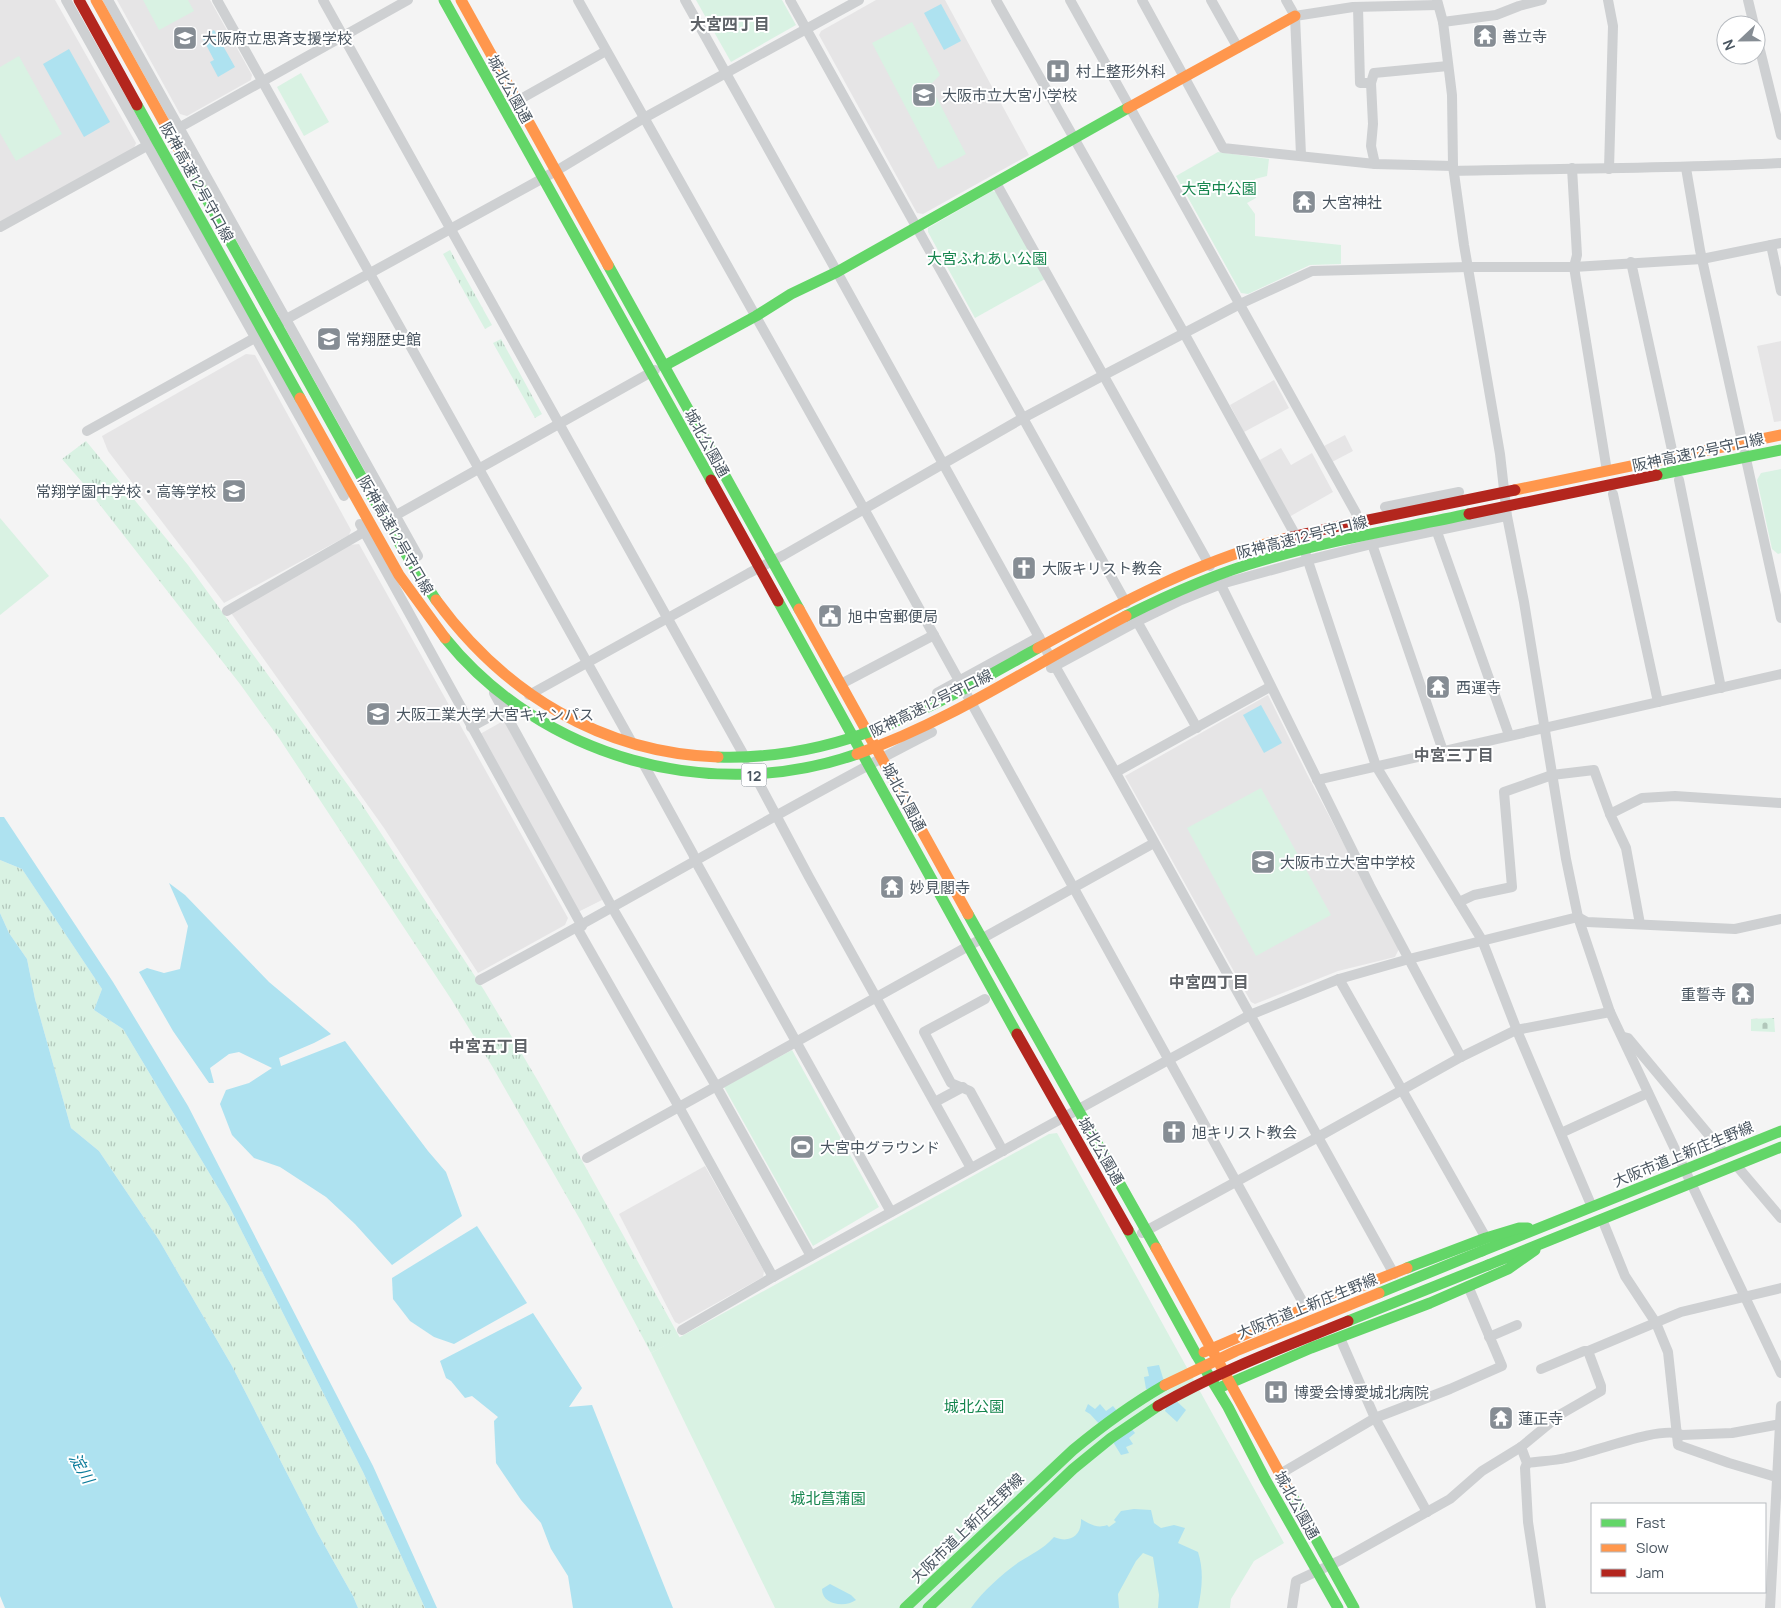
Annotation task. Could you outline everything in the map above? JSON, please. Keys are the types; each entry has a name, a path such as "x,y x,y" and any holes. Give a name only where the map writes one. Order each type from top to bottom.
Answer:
{"main road":[{"name":"阪神高速12号守口線","path":"79,0 399,576 427,616 465,661 507,699 572,739 607,753 643,764 690,773 730,775 778,773 836,761 867,751 920,728 1146,606 1203,581 1254,563 1340,540 1781,450"},
{"name":"阪神高速12号守口線","path":"96,0 381,512 413,568 441,608 477,650 517,686 542,703 600,732 646,748 690,756 755,758 799,752 844,742 878,730 921,711 1149,588 1196,568 1250,549 1337,526 1781,435"},
{"name":"城北公園通","path":"444,0 968,946 1133,1238 1196,1356 1228,1407 1265,1479 1338,1608"},
{"name":"城北公園通","path":"460,0 881,758 1212,1348 1354,1608"},
{"path":"664,366 756,316 791,294 837,272 1295,16"},
{"name":"大阪市道上新庄生野線","path":"905,1608 1047,1474 1102,1426 1134,1404 1180,1377 1236,1351 1781,1131"},
{"name":"大阪市道上新庄生野線","path":"928,1608 1074,1469 1111,1438 1149,1412 1185,1391 1242,1364 1781,1147"},
{"path":"1196,1356 1306,1308 1486,1238 1519,1228 1537,1228"},
{"path":"1216,1389 1311,1348 1430,1303 1508,1269 1552,1238"}],"street":[{"path":"66,0 364,532 773,1277"},
{"path":"108,0 504,709 613,909 716,1086 811,1256"},
{"path":"217,0 588,662 694,854 696,862 891,1212"},
{"path":"323,0 778,816 809,878 971,1168"},
{"path":"0,227 408,0"},
{"path":"578,0 976,709 1306,1308"},
{"path":"684,0 1116,772 1394,1274"},
{"path":"790,0 1120,594 1138,621 1197,728"},
{"path":"87,431 286,319 451,230 556,171 644,118 859,0"},
{"path":"996,0 1293,529 1308,560 1376,766 1482,940 1516,1030 1592,1207"},
{"path":"1070,0 1356,513"},
{"path":"1142,0 1223,148 1375,164 1454,169 1686,168 1781,163"},
{"path":"1211,0 1238,48"},
{"path":"1286,0 1295,16 1301,155"},
{"path":"1443,22 1496,15 1542,0"},
{"path":"1608,0 1613,26 1609,169"},
{"path":"1748,0 1752,15"},
{"path":"1295,16 1353,5 1438,2 1443,22 1452,95 1454,169 1468,267 1500,454 1507,516 1524,602 1566,859 1578,916 1610,1012 1781,1373"},
{"path":"1353,5 1360,82 1371,83"},
{"path":"517,101 606,51"},
{"path":"1764,65 1781,135"},
{"path":"1375,164 1371,146 1373,124 1371,83 1374,74 1448,66"},
{"path":"1572,168 1577,255 1574,267 1606,465"},
{"path":"1686,168 1702,259 1781,618"},
{"path":"996,183 1221,584 1270,687 1460,1057"},
{"path":"471,727 864,510 1023,418 1240,304 1312,271 1468,267 1574,267 1702,259 1776,244 1781,291"},
{"path":"1631,262 1672,450"},
{"path":"227,611 479,467 664,366"},
{"path":"866,730 1120,594 1162,574 1259,538 1356,513 1606,465 1781,428"},
{"path":"480,980 613,909 881,758 1181,600 1221,584 1372,544 1781,459"},
{"path":"1679,480 1721,688"},
{"path":"1612,494 1658,702"},
{"path":"1437,532 1509,735"},
{"path":"1372,544 1442,750"},
{"path":"840,684 934,635"},
{"path":"1317,780 1781,674"},
{"path":"1116,772 1270,687"},
{"path":"1459,902 1474,895 1512,887 1504,792 1552,775 1594,770 1610,814 1626,848 1640,924"},
{"path":"1610,814 1642,798 1675,796 1781,803"},
{"path":"587,1158 1154,843"},
{"path":"682,1330 773,1277 1250,1015 1339,979 1578,916 1588,922 1735,929 1781,919"},
{"path":"1339,979 1486,1238"},
{"path":"985,999 924,1032 951,1083 970,1091 1003,1151"},
{"path":"1133,1238 1460,1057 1516,1030 1610,1012"},
{"path":"1621,1035 1628,1038 1724,1153"},
{"path":"935,1102 963,1087"},
{"path":"1561,1133 1648,1093"},
{"path":"1736,1165 1781,1218"},
{"path":"1602,1219 1625,1276 1656,1323 1668,1352 1678,1445 1729,1463 1779,1477"},
{"path":"1280,1474 1375,1418 1450,1389 1502,1366 1468,1286"},
{"path":"1541,1369 1584,1351 1588,1352 1681,1312 1781,1288"},
{"path":"1489,1336 1517,1325"},
{"path":"1340,1338 1375,1418 1427,1512"},
{"path":"1292,1608 1296,1581 1318,1572 1450,1499 1482,1471 1521,1447 1561,1414 1601,1391 1601,1386 1588,1352"},
{"path":"1770,1608 1779,1477 1781,1406"},
{"path":"1527,1463 1568,1458 1647,1436 1676,1432 1682,1435 1732,1433 1780,1424"},
{"path":"1521,1447 1527,1463 1525,1468 1528,1522 1541,1608"}],"shaded area":[{"path":"0,0 55,0 136,143 134,148 0,222"},
{"name":"大阪府立思斉支援学校","path":"117,0 210,0 252,75 251,80 187,116 180,114"},
{"name":"大阪市立大宮小学校","path":"876,0 945,0 1029,155 923,214 917,213 819,35 821,31"},
{"path":"1781,341 1781,421 1774,422 1757,346"},
{"name":"常翔学園中学校・高等学校","path":"246,354 255,355 351,530 349,535 224,603 108,451 102,436"},
{"path":"1274,380 1289,408 1244,432 1230,405"},
{"path":"1345,435 1353,451 1332,462 1324,446"},
{"path":"1281,448 1291,465 1312,453 1333,492 1289,517 1258,461"},
{"name":"大阪工業大学 大宮キャンパス","path":"359,544 568,918 565,925 478,973 384,828 231,613 349,545"},
{"name":"大阪市立大宮中学校","path":"1268,695 1307,774 1399,949 1395,957 1338,971 1255,1004 1251,1002 1125,776"},
{"name":"大阪工業大学 大宮キャンパス","path":"505,720 604,899 578,912 480,734"},
{"path":"705,1166 764,1271 763,1277 679,1324 675,1322 619,1214"}],"green space":[{"path":"143,0 188,0 194,11 159,30"},
{"path":"696,0 782,0 796,25 731,62"},
{"path":"912,22 940,75 930,85 966,154 938,169 872,43"},
{"path":"19,56 62,134 16,161 0,133 0,67"},
{"path":"301,73 329,122 304,136 277,87"},
{"name":"大宮中公園","path":"1218,152 1269,159 1267,176 1255,179 1256,198 1247,203 1255,214 1255,236 1341,245 1341,264 1310,265 1248,294 1241,293 1176,176"},
{"name":"大宮ふれあい公園","path":"992,191 996,192 1045,279 975,318 928,232 928,228"},
{"path":"450,250 492,325 485,329 443,254"},
{"path":"501,339 542,414 535,418 493,343"},
{"path":"86,441 188,565 361,803 484,990 538,1081 680,1338 651,1353 582,1223 492,1066 451,999 279,738 240,684 62,459"},
{"path":"1781,469 1781,553 1778,554 1772,549 1757,480 1761,473"},
{"path":"0,518 49,576 0,615"},
{"path":"1261,788 1331,915 1256,956 1187,828"},
{"path":"0,860 22,869 102,989 94,1010 123,1029 229,1206 363,1472 425,1608 358,1608 232,1366 159,1240 99,1151 71,1128 35,999 27,959 9,933 0,913"},
{"path":"1774,1018 1775,1032 1751,1031 1751,1019"},
{"name":"大宮中グラウンド","path":"792,1050 879,1207 813,1246 724,1087"},
{"name":"城北公園","path":"1057,1133 1284,1543 1254,1561 1231,1599 1230,1608 775,1608 651,1353 1049,1134"}],"water":[{"path":"941,4 961,41 944,50 924,13"},
{"path":"214,30 235,67 218,77 210,62 214,60 202,37"},
{"path":"69,49 110,122 84,137 43,64"},
{"path":"1261,705 1282,743 1264,753 1243,715"},
{"path":"0,817 4,817 113,982 188,1106 373,1466 437,1608 425,1608 363,1472 229,1206 123,1029 94,1010 102,989 22,869 0,860"},
{"path":"169,883 185,895 269,982 331,1034 279,1058 281,1066 345,1041 446,1172 462,1216 392,1265 355,1224 326,1197 280,1167 254,1158 232,1135 220,1104 226,1090 249,1083 272,1068 239,1052 229,1054 210,1068 214,1083 209,1083 173,1031 139,972 147,968 164,973 180,969 188,926"},
{"name":"淀川","path":"0,913 9,933 27,959 35,999 71,1128 99,1151 159,1240 232,1366 358,1608 5,1608 0,1596"},
{"path":"477,1226 527,1303 454,1344 434,1337 410,1321 393,1299 392,1278"},
{"path":"533,1313 582,1388 569,1407 592,1405 673,1608 573,1608 568,1576 551,1549 541,1523 521,1500 496,1463 494,1421 498,1417 472,1396 465,1398 451,1381 446,1378 440,1361"},
{"path":"1159,1365 1166,1388 1146,1389 1144,1377 1149,1376 1147,1367"},
{"path":"1170,1395 1186,1410 1177,1422 1165,1411"},
{"path":"1088,1404 1095,1409 1100,1404 1106,1411 1113,1406 1117,1411 1103,1428 1085,1411"},
{"path":"1131,1428 1135,1433 1129,1438 1133,1444 1126,1447 1129,1453 1121,1455 1110,1437"},
{"path":"1134,1509 1151,1510 1154,1523 1161,1528 1174,1525 1185,1528 1178,1543 1198,1552 1201,1566 1198,1608 1158,1608 1159,1595 1153,1557 1143,1553 1136,1561 1118,1594 1119,1608 971,1608 981,1595 1000,1577 1054,1537 1070,1539 1074,1537 1081,1525 1081,1519 1094,1525 1107,1525 1109,1527 1116,1522 1114,1520 1121,1511"},
{"path":"830,1584 851,1595 856,1600 846,1604 830,1602 826,1599 822,1589"}],"traffic: fast":[{"path":"444,0 711,480"},
{"path":"137,105 300,398"},
{"path":"664,366 756,316 791,294 837,272 1128,108"},
{"path":"185,160 381,512 436,600"},
{"path":"608,265 799,609"},
{"path":"1657,475 1781,450"},
{"path":"1126,616 1192,585 1260,561 1338,541 1469,514"},
{"path":"778,601 1017,1034"},
{"path":"445,638 485,680 530,714 579,741 633,760 688,771 745,774 801,769 857,754"},
{"path":"718,757 763,756 805,750 846,740 924,709 1038,648"},
{"path":"968,914 1156,1248"},
{"path":"1482,1251 1781,1131"},
{"path":"1488,1265 1781,1147"},
{"path":"1407,1268 1486,1238 1519,1228 1528,1228"},
{"path":"1128,1230 1338,1608"},
{"path":"1221,1387 1311,1348 1430,1303 1508,1269 1535,1250"},
{"path":"1379,1293 1482,1251"},
{"path":"1348,1321 1488,1265"},
{"path":"905,1608 1073,1450 1095,1432 1165,1385"},
{"path":"928,1608 1073,1469 1111,1438 1158,1406"},
{"path":"1291,1494 1354,1608"}],"traffic: slow":[{"path":"96,0 185,160"},
{"path":"461,0 608,265"},
{"path":"1128,108 1295,16"},
{"path":"300,398 399,575 445,638"},
{"path":"1515,490 1781,435"},
{"path":"1038,648 1098,615 1190,571 1287,538"},
{"path":"436,600 463,633 492,663 524,689 559,712 595,730 634,744 675,753 718,757"},
{"path":"799,609 968,914"},
{"path":"857,754 927,725 1126,616"},
{"path":"1156,1248 1291,1494"},
{"path":"1204,1352 1306,1308 1407,1268"},
{"path":"1165,1385 1236,1351 1379,1293"}],"traffic: jam":[{"path":"79,0 137,105"},
{"path":"1469,514 1657,475"},
{"path":"711,480 778,601"},
{"path":"1287,538 1515,490"},
{"path":"1017,1034 1128,1230"},
{"path":"1158,1406 1228,1371 1348,1321"}],"place":[{"name":"善立寺","path":"1485,36"},
{"name":"大阪府立思斉支援学校","path":"185,38"},
{"name":"村上整形外科","path":"1058,71"},
{"name":"大阪市立大宮小学校","path":"924,95"},
{"name":"大宮神社","path":"1304,202"},
{"name":"常翔歴史館","path":"329,339"},
{"name":"常翔学園中学校・高等学校","path":"234,491"},
{"name":"大阪キリスト教会","path":"1024,568"},
{"name":"旭中宮郵便局","path":"830,616"},
{"name":"西運寺","path":"1438,687"},
{"name":"大阪工業大学 大宮キャンパス","path":"378,714"},
{"name":"大阪市立大宮中学校","path":"1263,862"},
{"name":"妙見閣寺","path":"892,887"},
{"name":"重誓寺","path":"1743,994"},
{"name":"旭キリスト教会","path":"1174,1132"},
{"name":"大宮中グラウンド","path":"802,1147"},
{"name":"博愛会博愛城北病院","path":"1276,1392"},
{"name":"蓮正寺","path":"1501,1418"}],"district":[{"name":"大宮四丁目","path":"730,24"},
{"name":"中宮三丁目","path":"1454,755"},
{"name":"中宮四丁目","path":"1209,982"},
{"name":"中宮五丁目","path":"489,1046"}],"park label":[{"name":"城北菖蒲園","path":"828,1498"}]}
